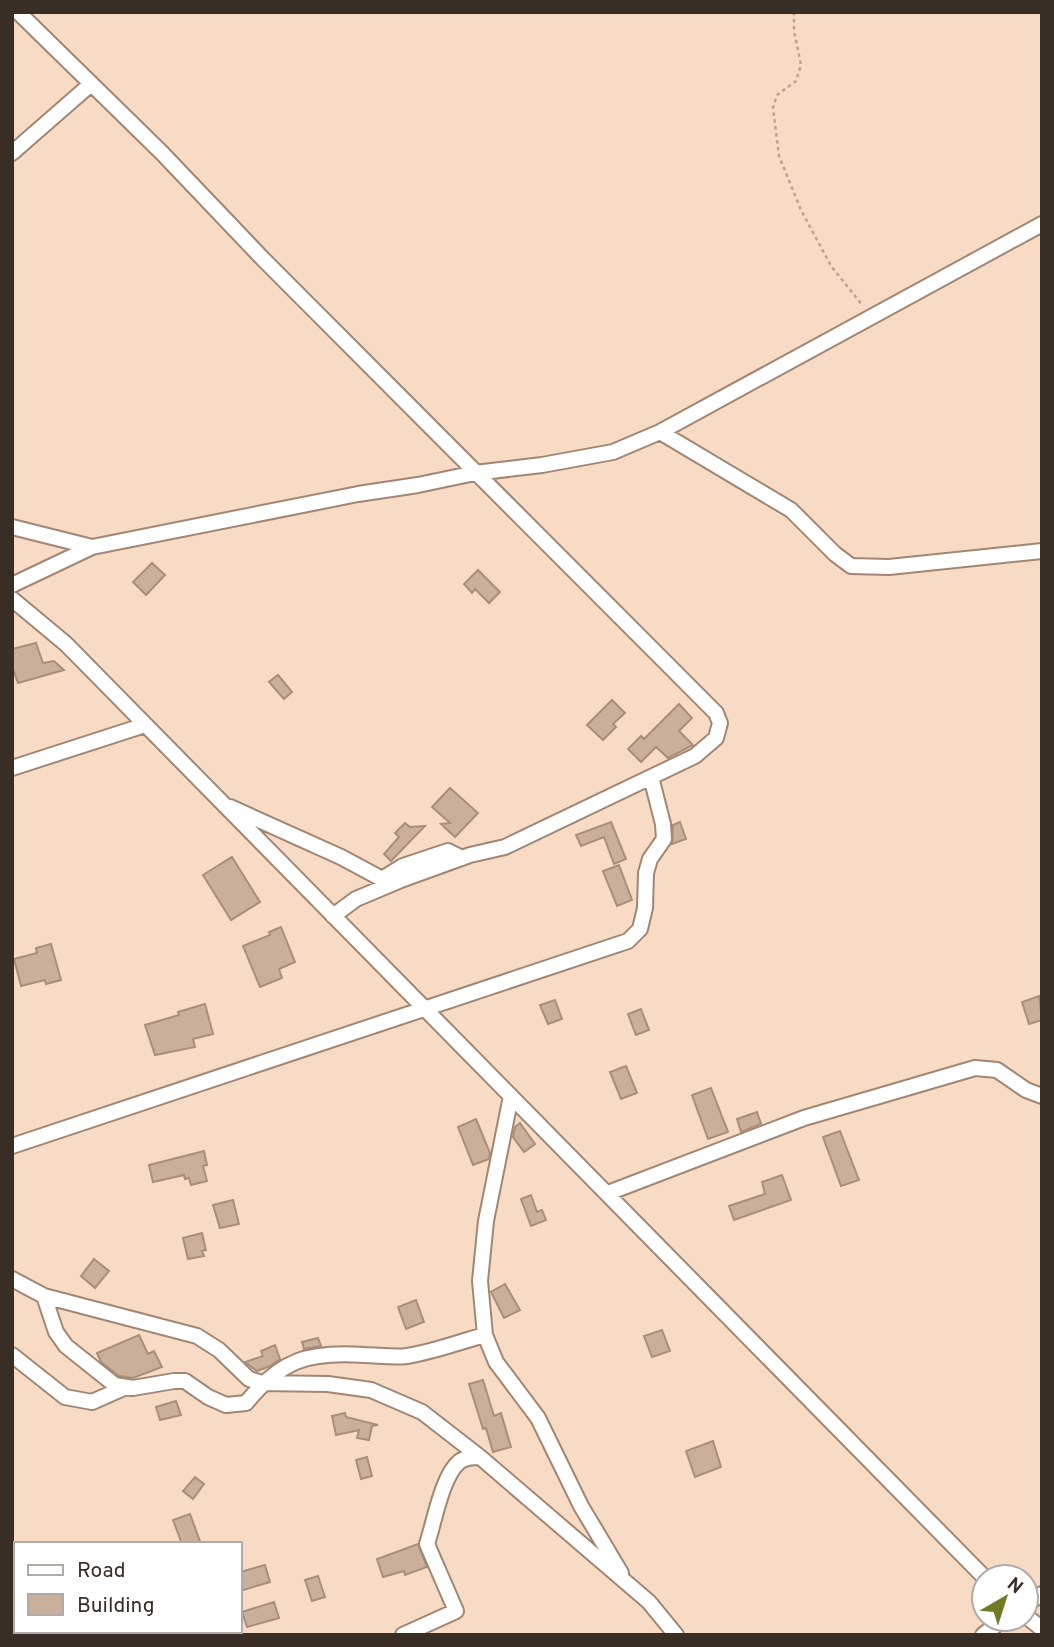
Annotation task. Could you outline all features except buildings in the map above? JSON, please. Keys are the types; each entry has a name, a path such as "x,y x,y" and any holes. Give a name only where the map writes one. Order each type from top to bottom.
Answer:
{"street":[{"path":"18,12 162,153 262,259 716,713 720,723 716,738 695,756 505,847 462,858 356,899 333,916"},
{"path":"12,153 91,84"},
{"path":"12,585 92,547 475,473 542,465 613,452 660,432 1042,224"},
{"path":"660,432 791,510 850,566 889,567 1042,551"},
{"path":"12,527 92,547"},
{"path":"12,599 66,644 971,1563"},
{"path":"12,768 145,725"},
{"path":"12,1146 628,941 640,929 645,908 648,866 664,839 651,776"},
{"path":"222,803 382,879 403,866 448,851 462,858"},
{"path":"608,1193 804,1118 975,1068 997,1070 1026,1090 1042,1096"},
{"path":"511,1096 486,1222 480,1281 485,1335 496,1362 538,1418 581,1506 629,1586"},
{"path":"12,1279 44,1296 197,1336 219,1350 249,1379 262,1383 328,1384 370,1390 422,1412 480,1457 649,1602 676,1635"},
{"path":"44,1296 55,1332 66,1346 115,1385 133,1388 185,1381 208,1397 226,1405 246,1403 262,1383 284,1366 306,1357 346,1354 404,1357 485,1335"},
{"path":"12,1355 65,1397 92,1402 127,1387"},
{"path":"402,1635 456,1611 427,1544 446,1484 458,1463 468,1458 480,1457"}],"path":[{"path":"794,12 794,32 802,65 796,81 778,95 773,108 779,156 802,210 831,266 871,316"}]}
